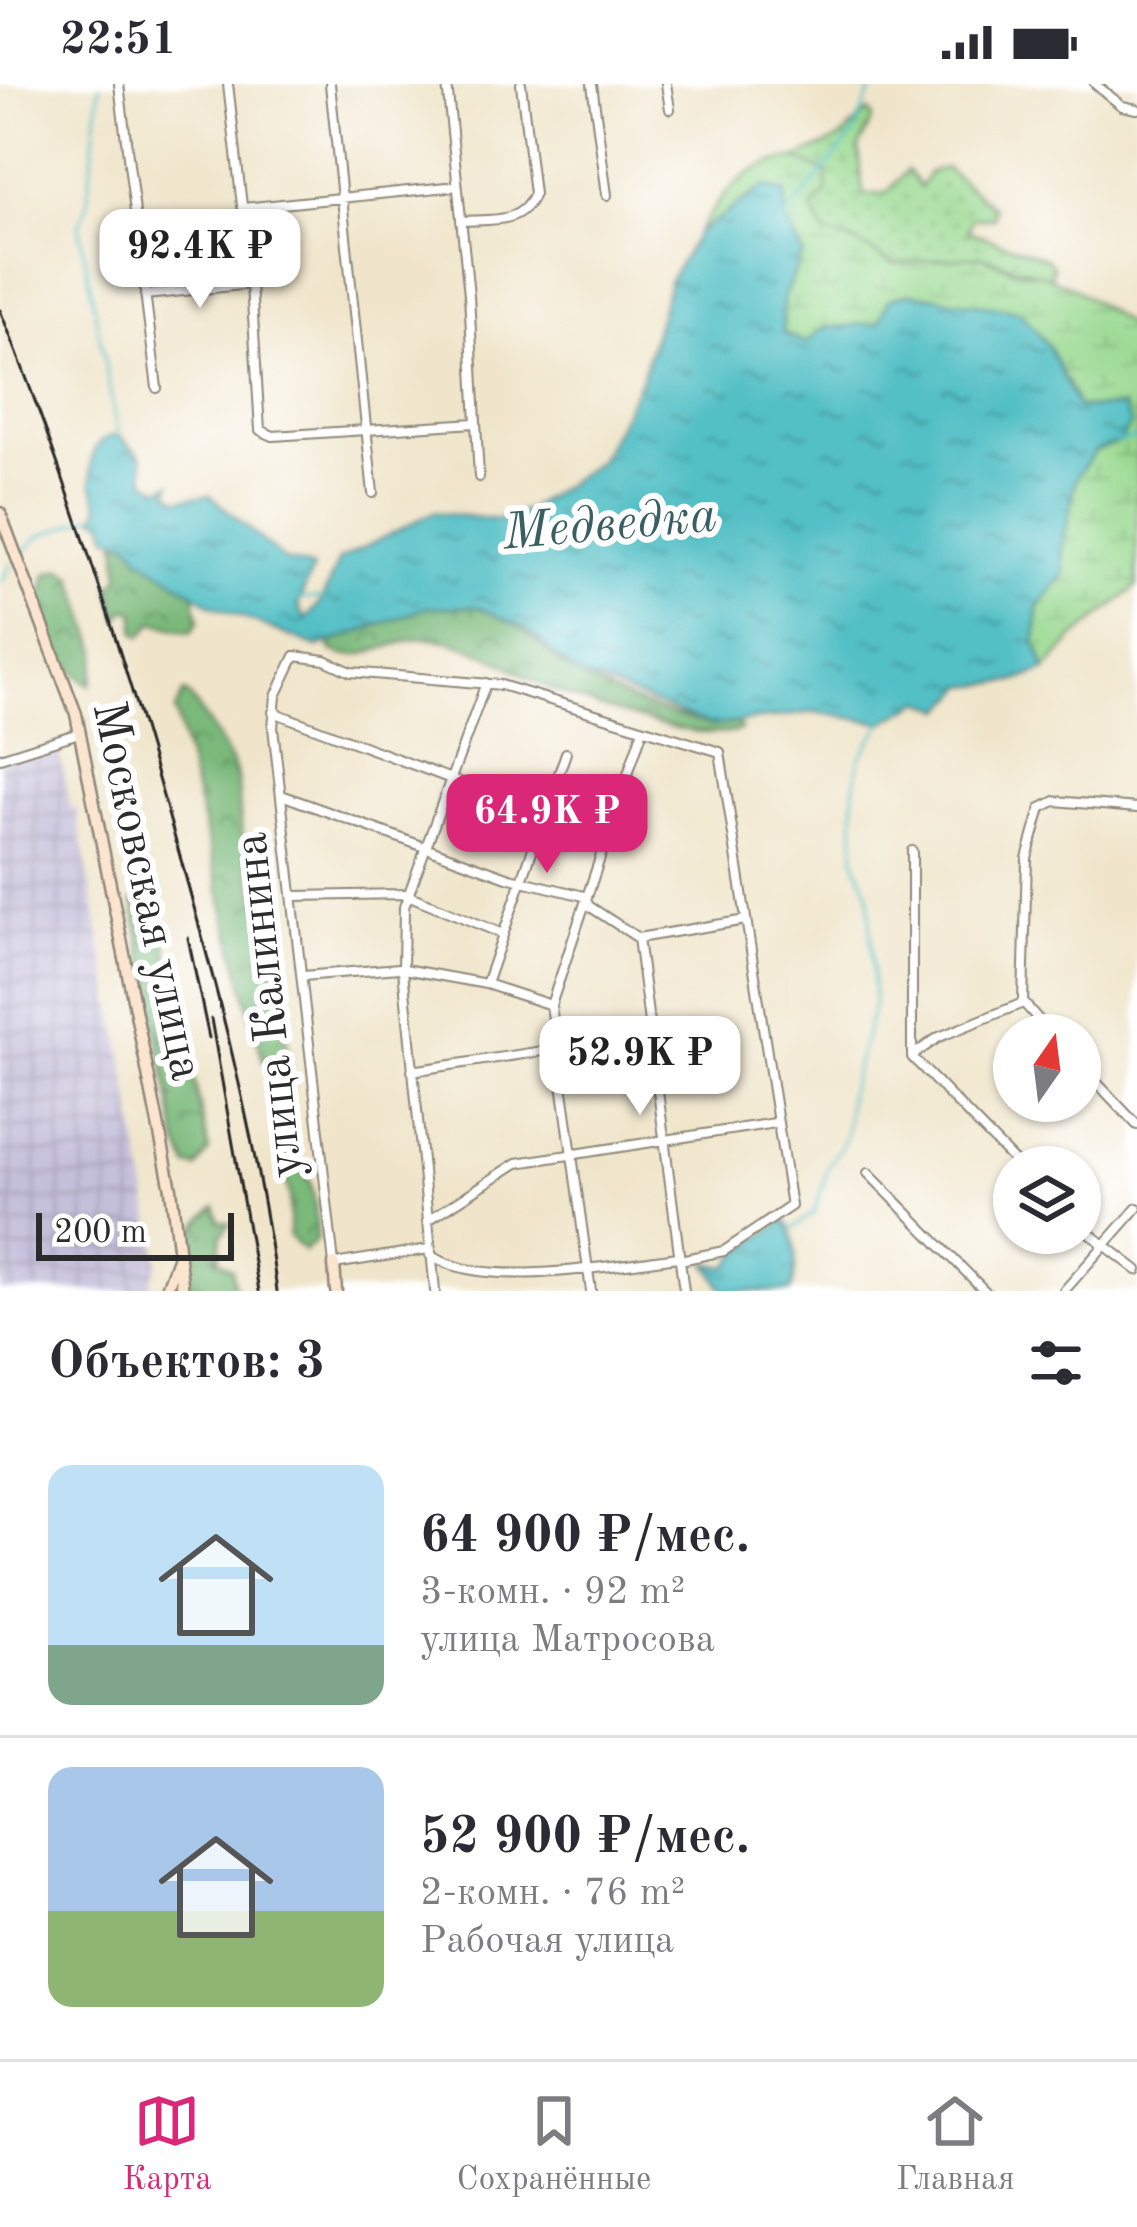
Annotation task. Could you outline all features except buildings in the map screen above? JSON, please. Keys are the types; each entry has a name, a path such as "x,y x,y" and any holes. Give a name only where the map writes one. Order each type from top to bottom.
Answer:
{"street":[{"path":"119,84 158,388"},
{"path":"228,84 251,284 258,424 273,436 369,434 475,423"},
{"path":"330,84 373,493"},
{"path":"447,84 479,477"},
{"path":"461,221 515,218 528,207 533,194 521,84"},
{"path":"592,84 608,195"},
{"path":"667,84 670,109"},
{"path":"1094,84 1122,106 1137,110"},
{"path":"243,208 457,186"},
{"path":"145,295 251,284"},
{"name":"Московская улица","path":"2,519 80,733 156,1106 179,1256 166,1291"},
{"path":"334,1264 429,1252 458,1271 491,1279 679,1258 724,1251 791,1206 718,749 486,683 351,672 326,660 295,656 273,712 544,814"},
{"path":"435,1291 403,970 405,894 486,683"},
{"name":"улица Калинина","path":"273,712 336,1291"},
{"path":"591,1291 551,1005 643,729"},
{"path":"0,758 80,733"},
{"path":"486,984 566,753"},
{"path":"284,796 586,902 638,938 746,920"},
{"path":"1033,1014 1023,1003 1027,858 1041,808 1054,802 1137,808"},
{"path":"912,851 912,1057 999,1146"},
{"path":"295,896 405,894 503,934"},
{"path":"638,938 684,1291"},
{"path":"303,976 403,970 486,984 551,1005"},
{"path":"912,1057 939,1037 1023,1003"},
{"path":"412,1071 556,1048"},
{"path":"1101,1087 1137,1125"},
{"path":"428,1221 508,1166 776,1123"},
{"path":"868,1172 985,1291"},
{"path":"1064,1291 1137,1208"},
{"path":"1103,1248 1137,1270"},
{"path":"179,1256 183,1291"}],"shaded area":[{"path":"57,743 71,809 76,809 133,1110 158,1262 148,1291 0,1291 0,763"}],"green space":[{"path":"869,111 873,117 859,148 863,195 887,193 907,170 921,187 929,172 946,168 994,208 993,218 972,218 968,231 1046,258 1053,267 1051,278 982,256 892,264 858,243 825,234 811,208 827,173 795,159 840,139"},
{"path":"795,159 827,172 827,193 812,208 825,234 858,243 892,264 982,256 1017,271 1041,274 1071,286 1137,331 1137,586 1073,639 1046,670 1036,642 1038,608 1064,574 1063,546 1076,478 1095,451 1119,442 1123,407 1078,408 1067,382 879,323 806,343 783,333 783,298 803,254 764,187 698,233 738,182 763,166"},
{"path":"117,542 130,543 141,558 194,593 199,621 191,632 154,622 142,636 136,632 135,612 125,609 119,619 110,587 120,578"},
{"path":"62,569 73,576 98,651 91,685 69,665 47,619 47,574"},
{"path":"470,606 492,611 518,626 576,674 612,692 677,716 737,723 741,729 703,733 615,712 443,640 416,639 351,656 330,649 331,642 428,607"},
{"path":"184,692 210,726 236,774 242,832 284,1022 290,1093 285,1114 270,1112 274,1069 264,1063 254,1028 175,711"},
{"path":"148,891 156,894 209,1151 197,1168 188,1166 178,1142 133,902"},
{"path":"288,1156 299,1157 314,1197 316,1240 304,1251 289,1236 290,1196 281,1167"},
{"path":"216,1207 219,1221 230,1223 221,1236 219,1256 213,1256 232,1269 235,1291 190,1291 193,1234"}],"water":[{"path":"764,187 785,192 785,218 803,254 783,298 783,333 806,343 823,328 879,323 889,299 911,293 1019,311 1048,345 1078,408 1123,407 1131,424 1119,442 1095,451 1076,478 1063,546 1064,574 1038,608 1036,642 1046,670 1017,681 966,686 944,710 922,701 883,723 815,712 712,726 575,673 528,630 478,607 428,607 318,647 213,606 141,558 130,543 109,536 104,521 95,517 100,506 91,463 98,445 118,435 142,456 145,480 161,488 171,483 169,492 178,499 210,495 284,560 313,568 298,605 305,620 321,602 339,560 434,512 496,520 529,509 599,461 642,377 670,279 698,233"},
{"path":"785,1220 795,1254 791,1291 724,1291 707,1263 728,1267 739,1252"}],"waterway":[{"path":"100,84 87,207 79,225 118,435"},
{"path":"785,218 853,135 874,84"},
{"name":"Медведка","path":"1115,442 1137,438"},
{"name":"Медведка","path":"19,557 38,537 93,516"},
{"name":"Медведка","path":"0,582 12,564"},
{"name":"Медведка","path":"297,599 323,598"},
{"path":"792,1229 814,1213 829,1165 846,1138 849,1093 874,1005 869,893 855,861 854,793 859,759 883,722"}],"railway":[{"path":"0,310 89,555 165,803 244,1106 277,1291"},
{"path":"188,938 209,1038"},
{"path":"211,1019 259,1291"}]}
